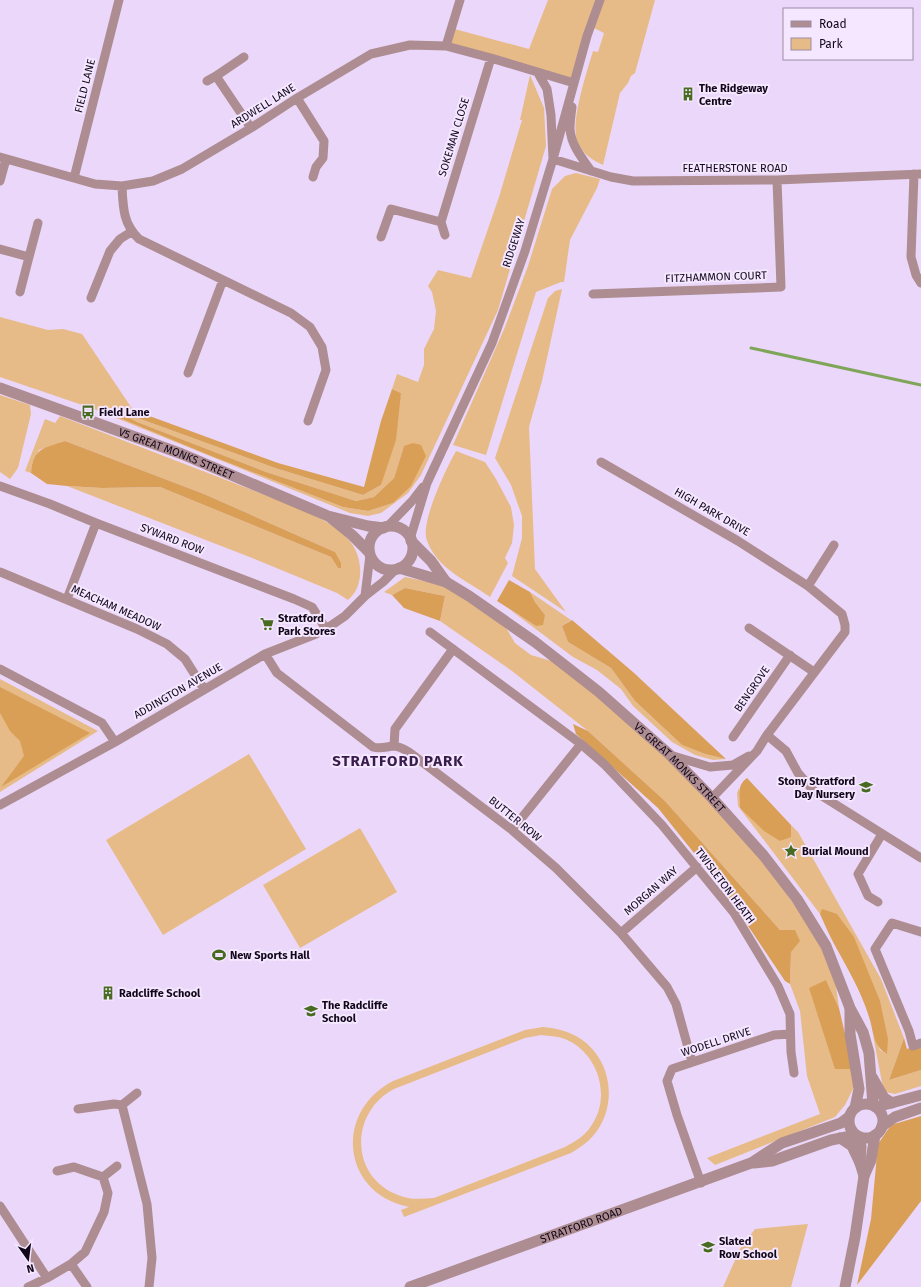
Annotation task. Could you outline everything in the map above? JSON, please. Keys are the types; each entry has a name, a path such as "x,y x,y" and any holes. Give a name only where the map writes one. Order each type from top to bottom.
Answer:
{"street":[{"name":"FIELD LANE","path":"74,178 119,0"},
{"path":"446,46 460,0"},
{"name":"RIDGEWAY","path":"411,540 427,483 492,343 525,251 553,159 587,36 600,0"},
{"name":"ARDWELL LANE","path":"3,158 95,184 122,186 153,181 182,169 251,128 296,98 371,54 410,45 446,46 574,83"},
{"path":"207,81 244,57"},
{"name":"SOKEMAN CLOSE","path":"441,222 490,58"},
{"path":"538,73 546,89 551,115 553,159"},
{"path":"216,76 251,128"},
{"path":"574,83 570,129 578,152 591,171"},
{"path":"296,98 324,141 323,158 316,167 313,177"},
{"path":"0,181 3,158"},
{"name":"FEATHERSTONE ROAD","path":"553,159 611,177 633,181 777,180 917,174"},
{"path":"917,174 911,257 916,275 921,283"},
{"name":"FITZHAMMON COURT","path":"593,294 781,287 777,180"},
{"path":"122,186 124,213 131,232 139,240 291,313 310,327 322,347 326,370 308,421"},
{"path":"381,237 391,208 441,222 445,235"},
{"path":"20,292 38,223"},
{"path":"91,298 110,251 120,239 131,232"},
{"path":"0,248 29,257"},
{"path":"188,373 223,280"},
{"name":"V5 GREAT MONKS STREET","path":"0,388 182,454 328,516 368,526 385,528"},
{"name":"HIGH PARK DRIVE","path":"601,462 738,541 808,586 842,614 845,632 767,735 757,751 712,798"},
{"name":"RIDGEWAY","path":"385,528 413,500 427,483"},
{"name":"SYWARD ROW","path":"0,486 294,598 312,607 326,629"},
{"name":"V5 GREAT MONKS STREET","path":"328,516 352,535 370,554"},
{"path":"67,599 96,523"},
{"path":"365,596 371,540 378,531 385,528 394,527 401,529 411,540 412,548 409,560 398,569 390,570 378,566 370,554"},
{"name":"V5 GREAT MONKS STREET","path":"411,540 431,561 446,582"},
{"path":"808,586 834,545"},
{"name":"V5 GREAT MONKS STREET","path":"398,569 446,582 469,596 535,642 599,692 669,754 712,798 764,856 797,899 826,946 850,1008 863,1032 869,1053 871,1088 875,1106"},
{"name":"ADDINGTON AVENUE","path":"0,804 115,742 204,688 265,654 326,629 345,616 365,596 398,569"},
{"name":"MEACHAM MEADOW","path":"0,572 137,629 167,644 185,659 204,688"},
{"path":"749,628 814,672"},
{"name":"TWISLETON HEATH","path":"430,632 581,744 604,764 662,825 697,867 734,913 778,986 790,1014 791,1052 794,1072"},
{"path":"394,746 395,729 454,649"},
{"name":"BUTTER ROW","path":"265,654 277,673 373,747 385,748 394,746 409,752 512,830 556,868 621,933 667,987 676,1004 692,1062"},
{"name":"BENGROVE","path":"733,737 790,655"},
{"path":"0,669 102,723 115,742"},
{"path":"767,735 786,751 798,773 814,791 921,858"},
{"path":"512,830 581,744"},
{"name":"HIGH PARK DRIVE","path":"669,754 710,768 733,765 757,751"},
{"path":"878,902 868,896 858,874 882,834"},
{"name":"MORGAN WAY","path":"621,933 697,867"},
{"path":"921,932 892,923 875,949 909,1031 913,1046 921,1043"},
{"name":"V5 GREAT MONKS STREET","path":"850,1008 850,1034 859,1089 852,1113"},
{"name":"WODELL DRIVE","path":"701,1182 677,1115 667,1081 672,1069 774,1035 790,1034"},
{"path":"871,1074 881,1094 892,1103"},
{"path":"78,1109 114,1104 122,1105 137,1093"},
{"path":"860,1163 861,1147 858,1136 850,1127 852,1113 863,1104 875,1106 921,1095"},
{"path":"122,1105 147,1204 152,1258 149,1287"},
{"path":"845,1287 855,1238 864,1176 871,1160 883,1116 875,1106"},
{"path":"858,1136 865,1138 879,1131 895,1117 921,1108"},
{"name":"STRATFORD ROAD","path":"410,1287 752,1163 782,1143 841,1123 852,1113"},
{"name":"STRATFORD ROAD","path":"752,1163 772,1161 831,1140 858,1136"},
{"path":"840,1138 852,1146 864,1176"},
{"path":"57,1171 74,1166 103,1177"},
{"path":"103,1177 117,1166"},
{"path":"28,1287 71,1264 85,1252 104,1212 108,1193 103,1177"},
{"path":"0,1206 47,1278"},
{"path":"71,1264 87,1287"}],"green space":[{"path":"548,0 655,0 635,73 631,76 628,83 620,93 603,165 588,156 580,147 576,134 576,124 577,111 583,84 593,51 598,52 604,33 592,27 574,83 446,46 451,28 529,49"},
{"path":"530,75 544,108 546,146 498,310 421,475 408,493 381,513 368,516 350,513 94,409 0,377 0,317 48,330 63,329 82,334 133,410 135,417 275,468 363,495 381,485 401,393 392,389 397,374 418,382 424,365 424,349 434,329 436,311 432,292 428,286 438,270 471,278 499,197 522,120 520,120","holes":["103,409 113,409 137,422 266,472 356,501 374,497 394,478 404,446 393,503 368,511 343,507 211,456 110,414"]},
{"path":"576,173 600,179 597,188 570,240 564,282 536,292 486,455 453,445 505,327 528,266 552,189 565,176"},
{"path":"562,289 542,381 529,427 535,569 566,612 512,576 522,538 522,516 511,485 495,458 548,298 555,291"},
{"path":"0,395 30,405 31,414 18,468 10,479 0,472"},
{"path":"60,416 304,510 325,521 344,534 356,552 360,563 360,576 355,592 348,600 337,593 257,560 67,486 102,488 160,487 331,557 338,568 335,552 204,494 65,441 39,450 32,464 31,473 25,471 45,419 55,423"},
{"path":"456,451 485,462 511,507 514,525 512,543 505,558 508,563 490,597 460,578 439,561 428,544 426,537 428,518 436,493"},
{"path":"405,577 443,585 502,621 515,643 531,655 558,663 622,715 706,797 774,875 816,937 835,979 839,1008 826,980 853,1069 853,1089 845,1105 835,1117 715,1165 707,1158 820,1114 807,1076 800,1011 790,984 791,952 780,930 665,801 588,731 512,671 440,621 445,596 405,588 392,595 384,592"},
{"path":"530,592 571,620 562,626 568,642 611,668 635,701 682,745 705,754 726,759 713,760 695,755 672,742 633,706 621,689 597,670 573,657 509,609 536,626 545,615 535,602"},
{"path":"0,679 98,731 0,792"},
{"path":"249,754 306,849 163,935 106,840"},
{"path":"739,788 740,808 791,837 791,825 798,832 881,979 904,1038 889,1080 921,1070 921,1086 895,1094 885,1092 873,1035 880,1050 887,1054 823,909 820,914 738,806 737,793"},
{"path":"360,828 397,892 300,948 263,885"},
{"path":"543,1027 562,1030 581,1039 592,1048 600,1059 608,1085 609,1098 606,1112 601,1124 591,1139 571,1153 404,1217 401,1210 409,1207 387,1199 370,1186 359,1170 353,1151 354,1131 361,1112 374,1095 393,1081 525,1030","holes":["541,1035 562,1038 577,1046 594,1066 599,1078 601,1091 600,1104 596,1117 587,1132 581,1137 565,1147 434,1198 415,1199 402,1197 382,1186 371,1174 364,1159 361,1144 363,1128 369,1113 380,1099 394,1089 525,1038"]},
{"path":"808,1224 791,1287 723,1287 740,1249 755,1229"}],"shaded area":[{"path":"392,389 401,393 396,440 381,485 363,495 275,468 135,417 133,410 278,463 364,487 381,421"},
{"path":"102,408 113,409 137,422 266,472 356,501 374,497 394,478 404,446 413,443 421,445 426,456 411,486 393,503 368,511 343,507 211,456 110,414"},
{"path":"65,441 204,494 335,552 341,563 341,568 338,568 331,557 160,487 102,488 47,484 31,473 34,458 41,450"},
{"path":"509,580 530,592 535,602 545,615 543,625 536,626 497,601"},
{"path":"405,588 445,596 440,621 404,608 392,595"},
{"path":"572,620 633,672 726,759 705,754 682,745 635,701 611,668 568,642 562,626"},
{"path":"0,687 90,733 1,787 24,756 20,741 10,731 0,713"},
{"path":"573,724 588,731 665,801 780,930 795,930 800,941 791,952 790,984 785,981 726,893 658,808 576,734"},
{"path":"747,778 791,825 791,837 780,841 764,831 740,808 740,788 741,784"},
{"path":"822,909 837,914 854,937 880,1001 888,1039 887,1054 879,1047 874,1038 862,997 820,914"},
{"path":"826,980 839,1008 853,1069 835,1069 809,988"},
{"path":"904,1038 907,1049 921,1043 921,1070 889,1080"},
{"path":"921,1116 921,1201 857,1285 871,1219 878,1144 891,1125"}],"waterway":[{"path":"751,348 921,385"}],"place":[{"name":"The Ridgeway Centre","path":"688,94"},
{"name":"Field Lane","path":"88,412"},
{"name":"Stratford Park Stores","path":"267,624"},
{"name":"Stony Stratford Day Nursery","path":"866,787"},
{"name":"Burial Mound","path":"791,851"},
{"name":"New Sports Hall","path":"219,955"},
{"name":"Radcliffe School","path":"108,993"},
{"name":"The Radcliffe School","path":"311,1011"},
{"name":"Slated Row School","path":"708,1247"}],"district":[{"name":"STRATFORD PARK","path":"398,761"}]}
